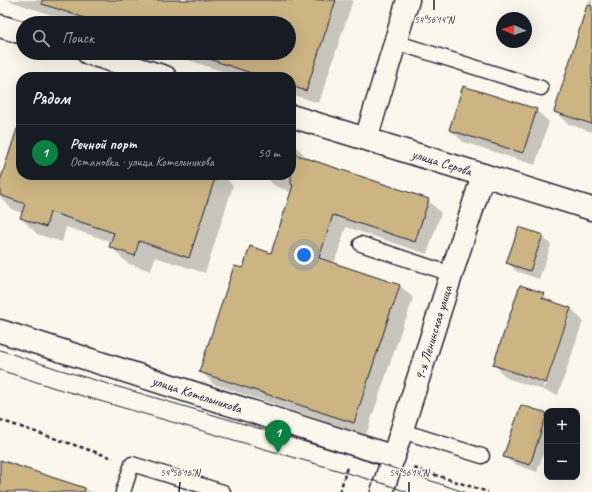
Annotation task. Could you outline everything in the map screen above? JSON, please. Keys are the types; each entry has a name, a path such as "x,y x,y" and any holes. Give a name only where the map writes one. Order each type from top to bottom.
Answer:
{"street":[{"path":"366,139 408,0"},
{"path":"0,26 16,31"},
{"path":"110,60 149,72"},
{"name":"улица Серова","path":"296,118 592,209"},
{"name":"9-я Ленинская улица","path":"382,492 483,175"},
{"name":"улица Котельникова","path":"0,331 393,459"}],"lane":[{"path":"395,42 541,88"},
{"path":"360,244 451,274"},
{"path":"402,431 482,456"},
{"path":"123,492 132,464 223,492"}],"path":[{"path":"0,420 132,464"},
{"path":"393,459 488,492"}],"building":[{"path":"42,0 336,0 306,91 296,88 296,72 248,72 212,60 296,60 296,16 79,16 42,4"},
{"path":"587,5 592,6 592,124 554,112"},
{"path":"463,86 537,109 523,153 449,130"},
{"path":"16,132 16,180 214,180 189,258 139,241 135,256 109,247 114,233 50,212 46,227 20,218 25,204 0,195 0,181"},
{"path":"296,155 429,199 415,242 333,215 319,258 400,285 354,423 199,372 234,266 243,268 250,246 271,253 293,185 291,184 291,180 296,180"},
{"path":"519,227 543,235 530,271 506,263"},
{"path":"520,285 544,293 542,298 571,308 546,383 493,365"},
{"path":"521,405 544,412 544,422 530,465 503,457"},
{"path":"0,460 85,488 84,492 0,492"}],"tram line":[{"path":"0,350 61,370 390,467 464,492"},
{"path":"0,370 55,388 385,484 407,492"}],"place":[{"name":"Речной порт","path":"278,453"}]}
